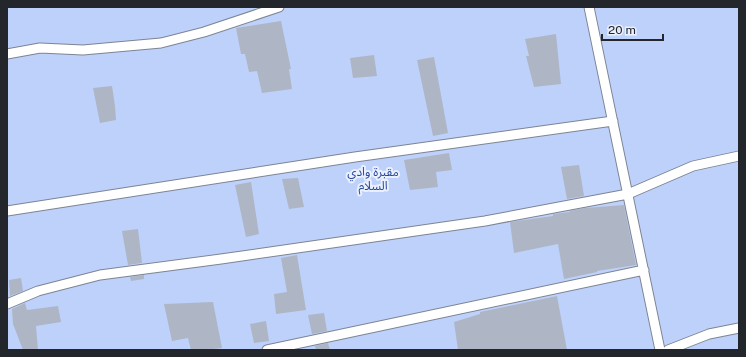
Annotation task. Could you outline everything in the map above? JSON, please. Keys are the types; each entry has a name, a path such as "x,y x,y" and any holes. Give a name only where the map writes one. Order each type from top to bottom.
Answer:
{"lane":[{"path":"7,54 40,48 83,50 161,43 204,32 279,7"},
{"path":"589,7 660,350"},
{"path":"7,211 355,157 613,121"},
{"path":"7,304 38,291 100,275 485,221 628,194 693,166 739,156"},
{"path":"267,350 644,270"},
{"path":"668,350 709,334 739,328"}],"green space":[{"name":"مقبرة وادي السلام","path":"7,7 739,7 739,350 7,350"}],"building":[{"path":"281,21 291,69 289,69 292,89 262,93 257,71 249,72 245,54 241,54 236,28"},
{"path":"556,34 561,84 534,87 526,56 529,56 525,39"},
{"path":"374,55 377,76 353,78 350,58"},
{"path":"434,57 448,133 433,136 417,60"},
{"path":"112,86 116,120 100,123 93,88"},
{"path":"449,153 452,170 436,172 438,187 410,190 404,160"},
{"path":"579,165 584,196 567,199 561,167"},
{"path":"298,178 304,207 289,209 282,179"},
{"path":"251,182 259,234 246,237 235,185"},
{"path":"624,205 636,265 597,271 564,279 558,244 514,253 510,222 553,216 553,214 585,208"},
{"path":"138,229 142,263 128,265 122,231"},
{"path":"297,255 306,310 276,314 274,294 287,292 281,258"},
{"path":"144,275 144,279 131,281 130,277"},
{"path":"21,278 23,291 10,296 9,280"},
{"path":"557,296 567,350 458,350 454,322 480,314 480,312"},
{"path":"213,302 222,348 191,350 188,338 172,341 164,304"},
{"path":"25,303 27,310 58,306 61,322 36,326 38,350 23,350 13,324 12,309"},
{"path":"324,313 327,331 312,334 308,315"},
{"path":"266,321 269,341 254,343 250,324"},
{"path":"328,343 330,350 316,350 315,346"}]}
